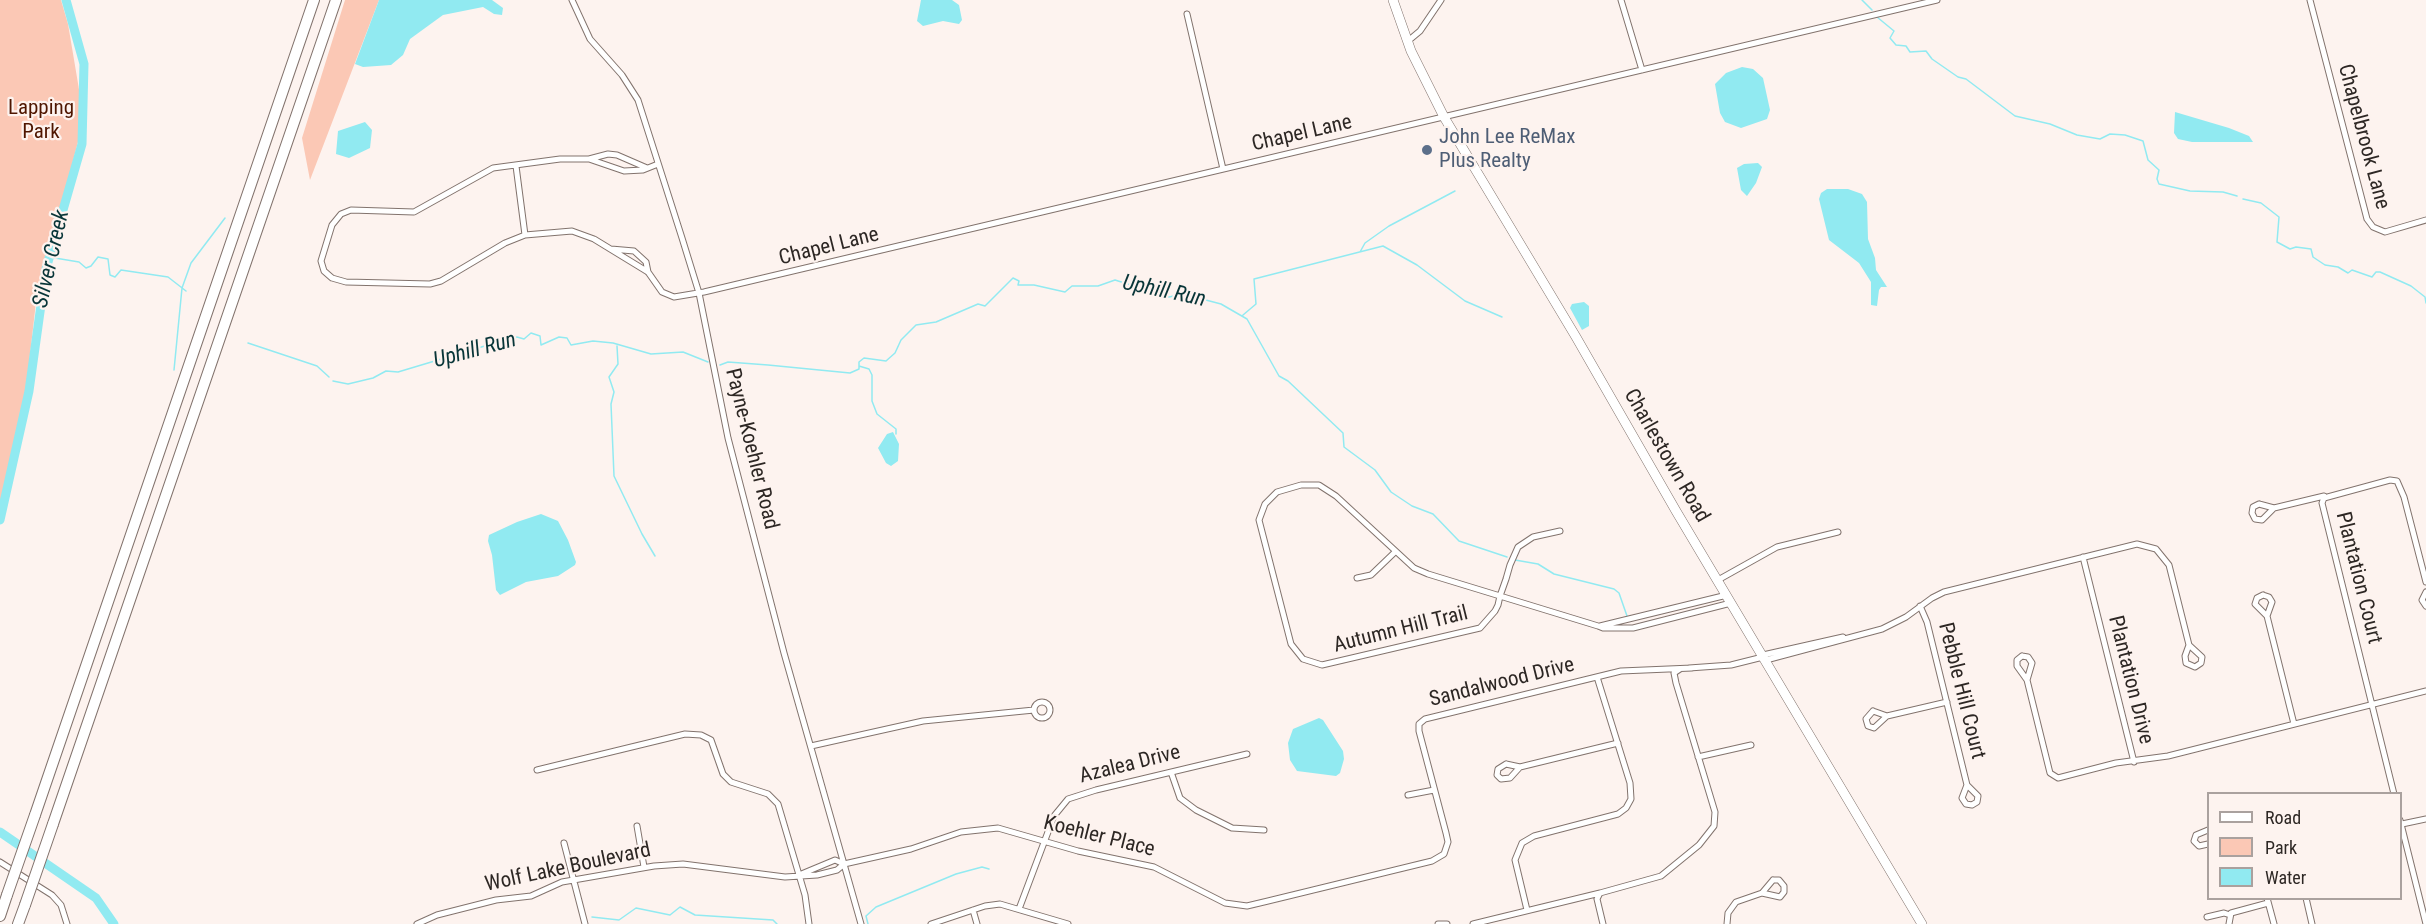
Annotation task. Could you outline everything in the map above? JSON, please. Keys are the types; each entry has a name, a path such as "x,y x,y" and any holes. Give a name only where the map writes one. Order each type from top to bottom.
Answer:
{"highway":[{"path":"0,916 314,0"},
{"path":"18,924 336,0"}],"main road":[{"name":"Charlestown Road","path":"1394,0 1407,41 1443,117 1576,336 1922,924"}],"street":[{"name":"Payne-Koehler Road","path":"572,0 590,39 634,92 699,293 728,438 784,653 861,924"},
{"path":"1407,41 1420,31 1441,0"},
{"path":"1621,0 1642,70"},
{"name":"Chapel Lane","path":"648,272 655,286 674,297 737,286 1937,0"},
{"name":"Chapelbrook Lane","path":"2310,0 2367,219 2373,227 2385,232 2426,220"},
{"path":"1187,14 1222,169"},
{"path":"647,168 617,155 608,154 589,159 560,159 493,168 414,212 351,210 341,214 332,225 321,261 324,271 332,279 346,282 430,284 441,281 505,243 525,235 572,231 611,249 648,272"},
{"path":"589,159 624,171 658,164"},
{"path":"516,166 525,235"},
{"path":"611,249 634,251 646,262 648,272"},
{"name":"Plantation Court","path":"2394,792 2322,503 2326,496 2390,480 2397,481 2404,497 2426,582"},
{"name":"Autumn Hill Trail","path":"1500,596 1493,616 1474,631 1329,665 1315,664 1298,655 1287,630 1261,533 1260,514 1268,499 1283,490 1313,484 1325,488 1395,552 1421,571 1613,630 1634,627 1729,599"},
{"path":"2274,508 2326,496"},
{"path":"1500,596 1518,547 1533,537 1560,531"},
{"path":"1718,580 1777,547 1838,532"},
{"path":"1764,657 1851,637 1895,624 1944,592 2137,544 2150,546 2161,554 2171,572 2188,645"},
{"path":"1357,578 1371,575 1395,552"},
{"name":"Plantation Drive","path":"2083,557 2134,762 2426,691"},
{"path":"2426,592 2422,600 2426,606"},
{"name":"Pebble Hill Court","path":"1920,606 1927,622 1967,785"},
{"path":"2267,616 2294,724"},
{"name":"Sandalwood Drive","path":"1341,883 1432,861 1444,854 1448,842 1419,731 1421,721 1627,670 1731,665 1764,657"},
{"path":"1473,924 1661,876 1710,835 1716,822 1715,812 1674,676 1677,670 1692,668"},
{"path":"1527,910 1515,860 1522,843 1534,836 1618,814 1629,804 1631,788 1597,677"},
{"path":"2027,680 2052,776 2058,778 2134,762"},
{"path":"1887,716 1947,702"},
{"path":"811,746 922,721 1034,710"},
{"path":"537,770 685,734 701,735 711,740 723,774 730,782 768,794 778,804 808,909 809,924"},
{"path":"1520,767 1618,743"},
{"path":"1698,757 1751,745"},
{"name":"Azalea Drive","path":"1019,909 1057,811 1068,799 1247,754"},
{"path":"1171,772 1180,798 1196,810 1232,828 1264,830"},
{"path":"1408,795 1434,790"},
{"path":"2402,822 2426,819"},
{"path":"637,826 644,867"},
{"path":"2402,826 2426,924"},
{"name":"Koehler Place","path":"844,864 911,849 983,827 1005,829 1085,853 1154,867 1232,904 1254,904 1341,883"},
{"path":"2207,830 2194,838 2199,846 2207,844"},
{"path":"564,843 585,924"},
{"name":"Wolf Lake Boulevard","path":"417,924 437,915 496,900 531,896 573,880 644,867 683,864 779,877 813,876 837,870 844,864 835,860 799,875"},
{"path":"0,862 52,895 61,905 67,924"},
{"path":"1600,893 1597,899 1603,924"},
{"path":"1727,924 1728,913 1736,902 1762,893"},
{"path":"2306,900 2312,924"},
{"path":"2229,924 2230,915 2235,911 2268,901 2274,924"},
{"path":"931,924 999,904 1068,924"},
{"path":"973,910 977,924"},
{"path":"2207,917 2222,913 2230,915"},
{"path":"1438,924 1448,924"}],"green space":[{"name":"Lapping Park","path":"0,0 61,0 68,24 84,119 36,302 25,399 0,504"},
{"path":"345,0 379,0 310,180 302,138"}],"water":[{"path":"379,0 492,0 503,8 502,15 494,14 483,7 443,15 410,39 403,55 391,65 363,67 355,64"},
{"path":"921,0 952,0 959,5 962,20 959,24 943,21 923,26 917,21"},
{"path":"1742,67 1753,69 1763,78 1770,110 1767,119 1741,128 1725,122 1720,113 1715,84 1726,73"},
{"path":"2175,112 2229,128 2249,136 2253,142 2192,142 2178,139 2174,133"},
{"path":"365,122 372,130 370,148 349,158 336,154 338,131"},
{"path":"1758,163 1762,167 1756,183 1747,196 1741,190 1737,168 1744,164"},
{"path":"1827,189 1848,189 1862,194 1867,202 1868,239 1875,258 1876,270 1887,287 1881,287 1879,290 1877,306 1871,305 1871,282 1859,263 1829,240 1819,199 1821,193"},
{"path":"1584,302 1589,306 1589,326 1582,330 1570,308 1572,304"},
{"path":"893,432 899,444 898,461 891,466 886,463 878,448 887,434"},
{"path":"541,514 558,521 568,540 575,565 558,576 526,582 500,595 496,590 489,535"},
{"path":"1319,718 1323,720 1343,751 1344,759 1340,773 1336,776 1297,771 1290,760 1288,743 1293,729"}],"waterway":[{"name":"Uphill Run","path":"0,520 29,391 46,269 82,144 84,64 66,0"},
{"path":"1862,0 1872,10"},
{"path":"1877,17 1894,31 1890,38 1896,45 1906,46 1910,52 1926,51 1932,59 1958,77 1966,79 2015,116 2050,124 2077,135 2100,139 2110,134 2125,135 2143,141 2148,160 2159,170 2157,179 2159,184 2190,191 2223,192 2237,196"},
{"path":"1360,252 1365,243 1389,226 1455,191"},
{"path":"2243,199 2261,203 2279,217 2277,242 2290,249 2296,247 2311,249 2313,257 2325,265 2338,267 2348,273 2352,270 2372,277 2376,272 2380,272 2411,286 2425,297 2426,303"},
{"name":"Uphill Run","path":"174,370 182,288 191,263 225,218"},
{"path":"1243,315 1256,304 1254,279 1383,246 1417,265 1465,301 1502,317"},
{"name":"Uphill Run","path":"49,257 79,262 86,268 91,266 98,257 108,259 110,275 115,277 121,270 168,277 186,291"},
{"name":"Uphill Run","path":"720,365 728,362 850,373 859,369 859,362 864,358 886,361 895,353 901,340 916,325 936,322 978,304 985,306 1013,278 1019,281 1018,285 1034,285 1065,292 1072,286 1098,286 1115,280 1169,297 1183,294 1221,304 1247,319 1279,376 1288,381 1343,433 1344,447 1375,470 1391,492 1412,506 1433,514 1459,541 1507,557"},
{"name":"Uphill Run","path":"333,381 348,384 373,378 386,371 398,372 517,337 524,339 531,333 540,336 541,345 559,337 567,338 571,345 593,341 613,343 651,354 683,352 708,362"},
{"name":"Uphill Run","path":"248,343 317,366 329,377"},
{"path":"617,346 618,364 609,377 614,392 611,404 614,476 655,556"},
{"path":"859,366 869,369 872,375 872,401 877,414 896,429 896,434"},
{"name":"Uphill Run","path":"1515,560 1538,564 1554,574 1614,589 1619,593 1627,616"},
{"name":"Silver Creek","path":"0,832 96,898 114,924"},
{"path":"868,924 866,916 876,907 956,874 982,867 989,869"},
{"path":"592,917 619,920 636,908 670,915 680,907 695,915 773,920 777,924"}],"place":[{"name":"John Lee ReMax Plus Realty","path":"1427,150"}]}
